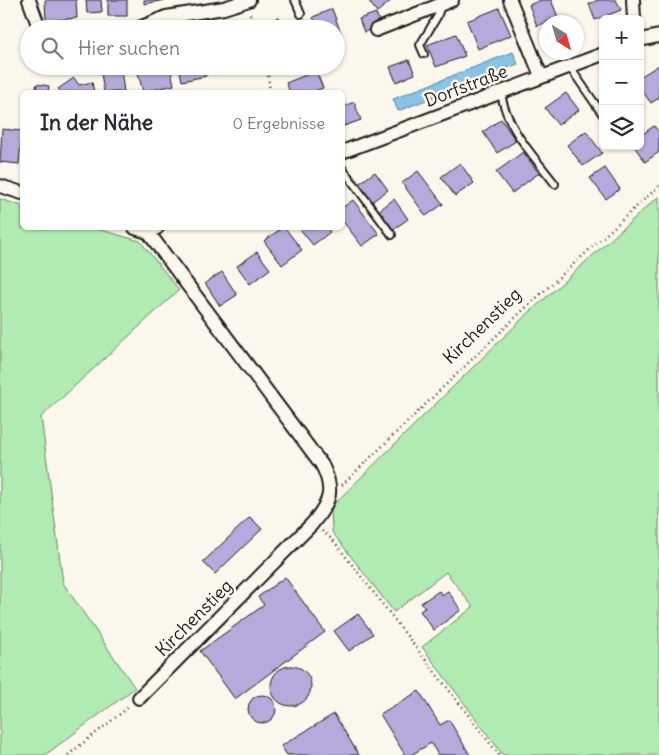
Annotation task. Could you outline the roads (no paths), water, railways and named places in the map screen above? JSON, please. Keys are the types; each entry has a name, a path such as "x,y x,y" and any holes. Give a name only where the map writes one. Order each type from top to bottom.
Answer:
{"street":[{"path":"29,0 36,20"},
{"path":"510,0 541,76"},
{"path":"633,0 634,15"},
{"path":"159,20 166,17 224,8 248,1"},
{"path":"376,30 447,2"},
{"path":"644,39 659,36"},
{"name":"Dorfstraße","path":"345,151 599,55"},
{"path":"0,186 20,192"},
{"name":"Kirchenstieg","path":"139,698 312,524 323,510 331,493 329,478 322,465 153,230"}],"lane":[{"path":"295,0 301,14"},
{"path":"424,54 420,45 447,2"},
{"path":"569,66 599,109"},
{"path":"501,93 503,109 512,126 555,184"},
{"path":"345,172 392,235"}],"water":[{"path":"513,52 518,64 398,111 393,99"}]}
